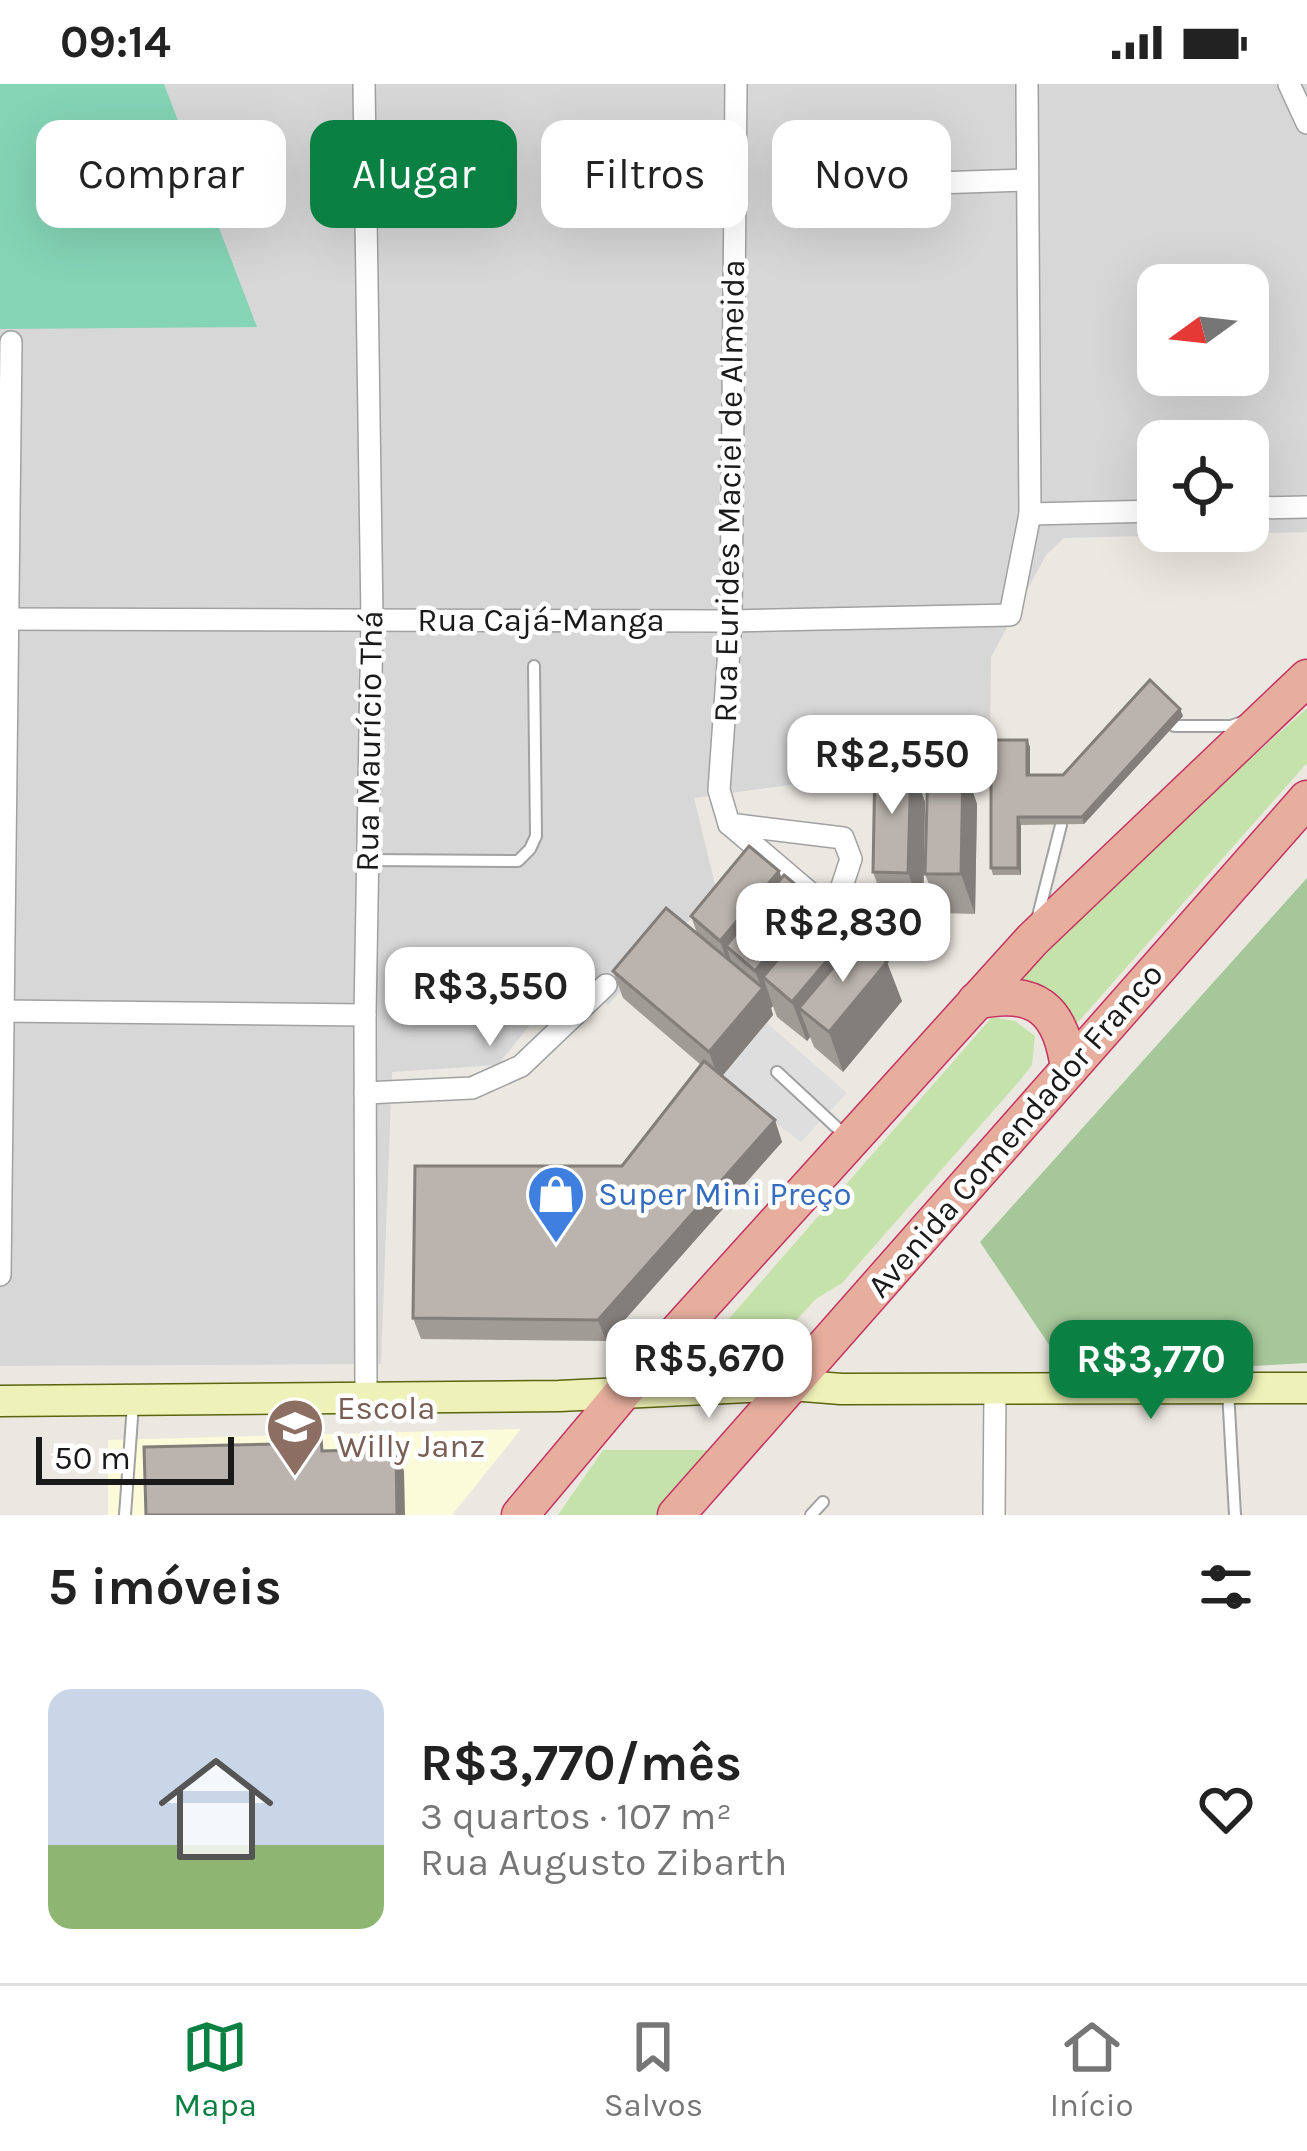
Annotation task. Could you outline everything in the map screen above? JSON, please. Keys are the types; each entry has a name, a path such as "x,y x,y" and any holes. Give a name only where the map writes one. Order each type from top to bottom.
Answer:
{"highway":[{"path":"520,1515 624,1391 1033,939 1307,678"},
{"name":"Avenida Comendador Franco","path":"676,1515 1307,799"},
{"path":"976,1001 1008,994 1048,1012 1061,1030 1069,1069"}],"main road":[{"path":"0,1401 559,1396 791,1384 841,1390 1307,1388"}],"street":[{"name":"Rua Maurício Thá","path":"364,84 372,619 365,1015 366,1399"},
{"name":"Rua Eurides Maciel de Almeida","path":"729,824 719,790 731,621 736,84"},
{"path":"1027,84 1030,514 1137,511"},
{"path":"1289,84 1307,123"},
{"path":"951,183 1028,181"},
{"path":"0,1275 4,619 11,342"},
{"path":"1269,508 1307,507"},
{"name":"Rua Cajá-Manga","path":"4,619 731,621 1010,615 1030,514"},
{"path":"729,824 843,838 851,859 837,901 823,904 729,824"},
{"path":"365,1093 472,1088 488,1081 521,1066 606,985"},
{"path":"0,1011 365,1015"},
{"path":"994,1390 994,1515"}],"lane":[{"path":"368,860 518,861 530,849 536,836 535,666"},
{"path":"1174,726 1231,726 1274,711"},
{"path":"1033,939 1061,824"},
{"path":"777,1072 850,1140"},
{"path":"1228,1388 1235,1515"},
{"path":"125,1515 133,1400"},
{"path":"811,1515 823,1502"}],"shaded area":[{"path":"0,84 1307,84 1307,532 1269,533 1269,420 1137,420 1137,536 1064,538 1046,555 991,657 990,744 971,760 694,798 718,897 674,933 608,1005 572,972 498,1065 392,1072 381,1364 0,1366"},
{"path":"1307,878 1307,1363 1070,1376 980,1242"},
{"path":"767,1023 847,1093 801,1142 719,1080"},
{"name":"Escola Willy Janz","path":"521,1429 452,1515 108,1515 108,1440"}],"green space":[{"path":"0,84 164,84 178,120 36,120 36,228 219,228 257,327 0,329"},
{"path":"1307,708 1307,763 1071,1030 982,998"},
{"path":"992,1017 1015,1021 1035,1036 1032,1065 1021,1079 842,1283 816,1299 771,1347 706,1345"},
{"path":"603,1450 718,1450 658,1515 558,1515"}],"building":[{"path":"1150,680 1180,709 1082,817 1018,817 1018,868 991,868 991,740 1027,740 1027,775 1063,775"},
{"path":"875,762 911,763 908,873 873,872"},
{"path":"928,763 963,764 961,874 925,874"},
{"path":"749,846 779,871 720,941 691,916"},
{"path":"784,875 814,900 755,971 726,946"},
{"path":"822,907 851,932 792,1002 763,977"},
{"path":"666,908 763,988 709,1052 613,971"},
{"path":"858,938 887,962 829,1032 799,1008"},
{"name":"Super Mini Preço","path":"704,1061 775,1120 598,1320 413,1318 415,1166 622,1166"},
{"path":"321,1438 322,1451 396,1449 397,1515 146,1515 144,1447"}],"place":[{"name":"Super Mini Preço","path":"556,1245"},
{"name":"Escola Willy Janz","path":"295,1478"}]}
